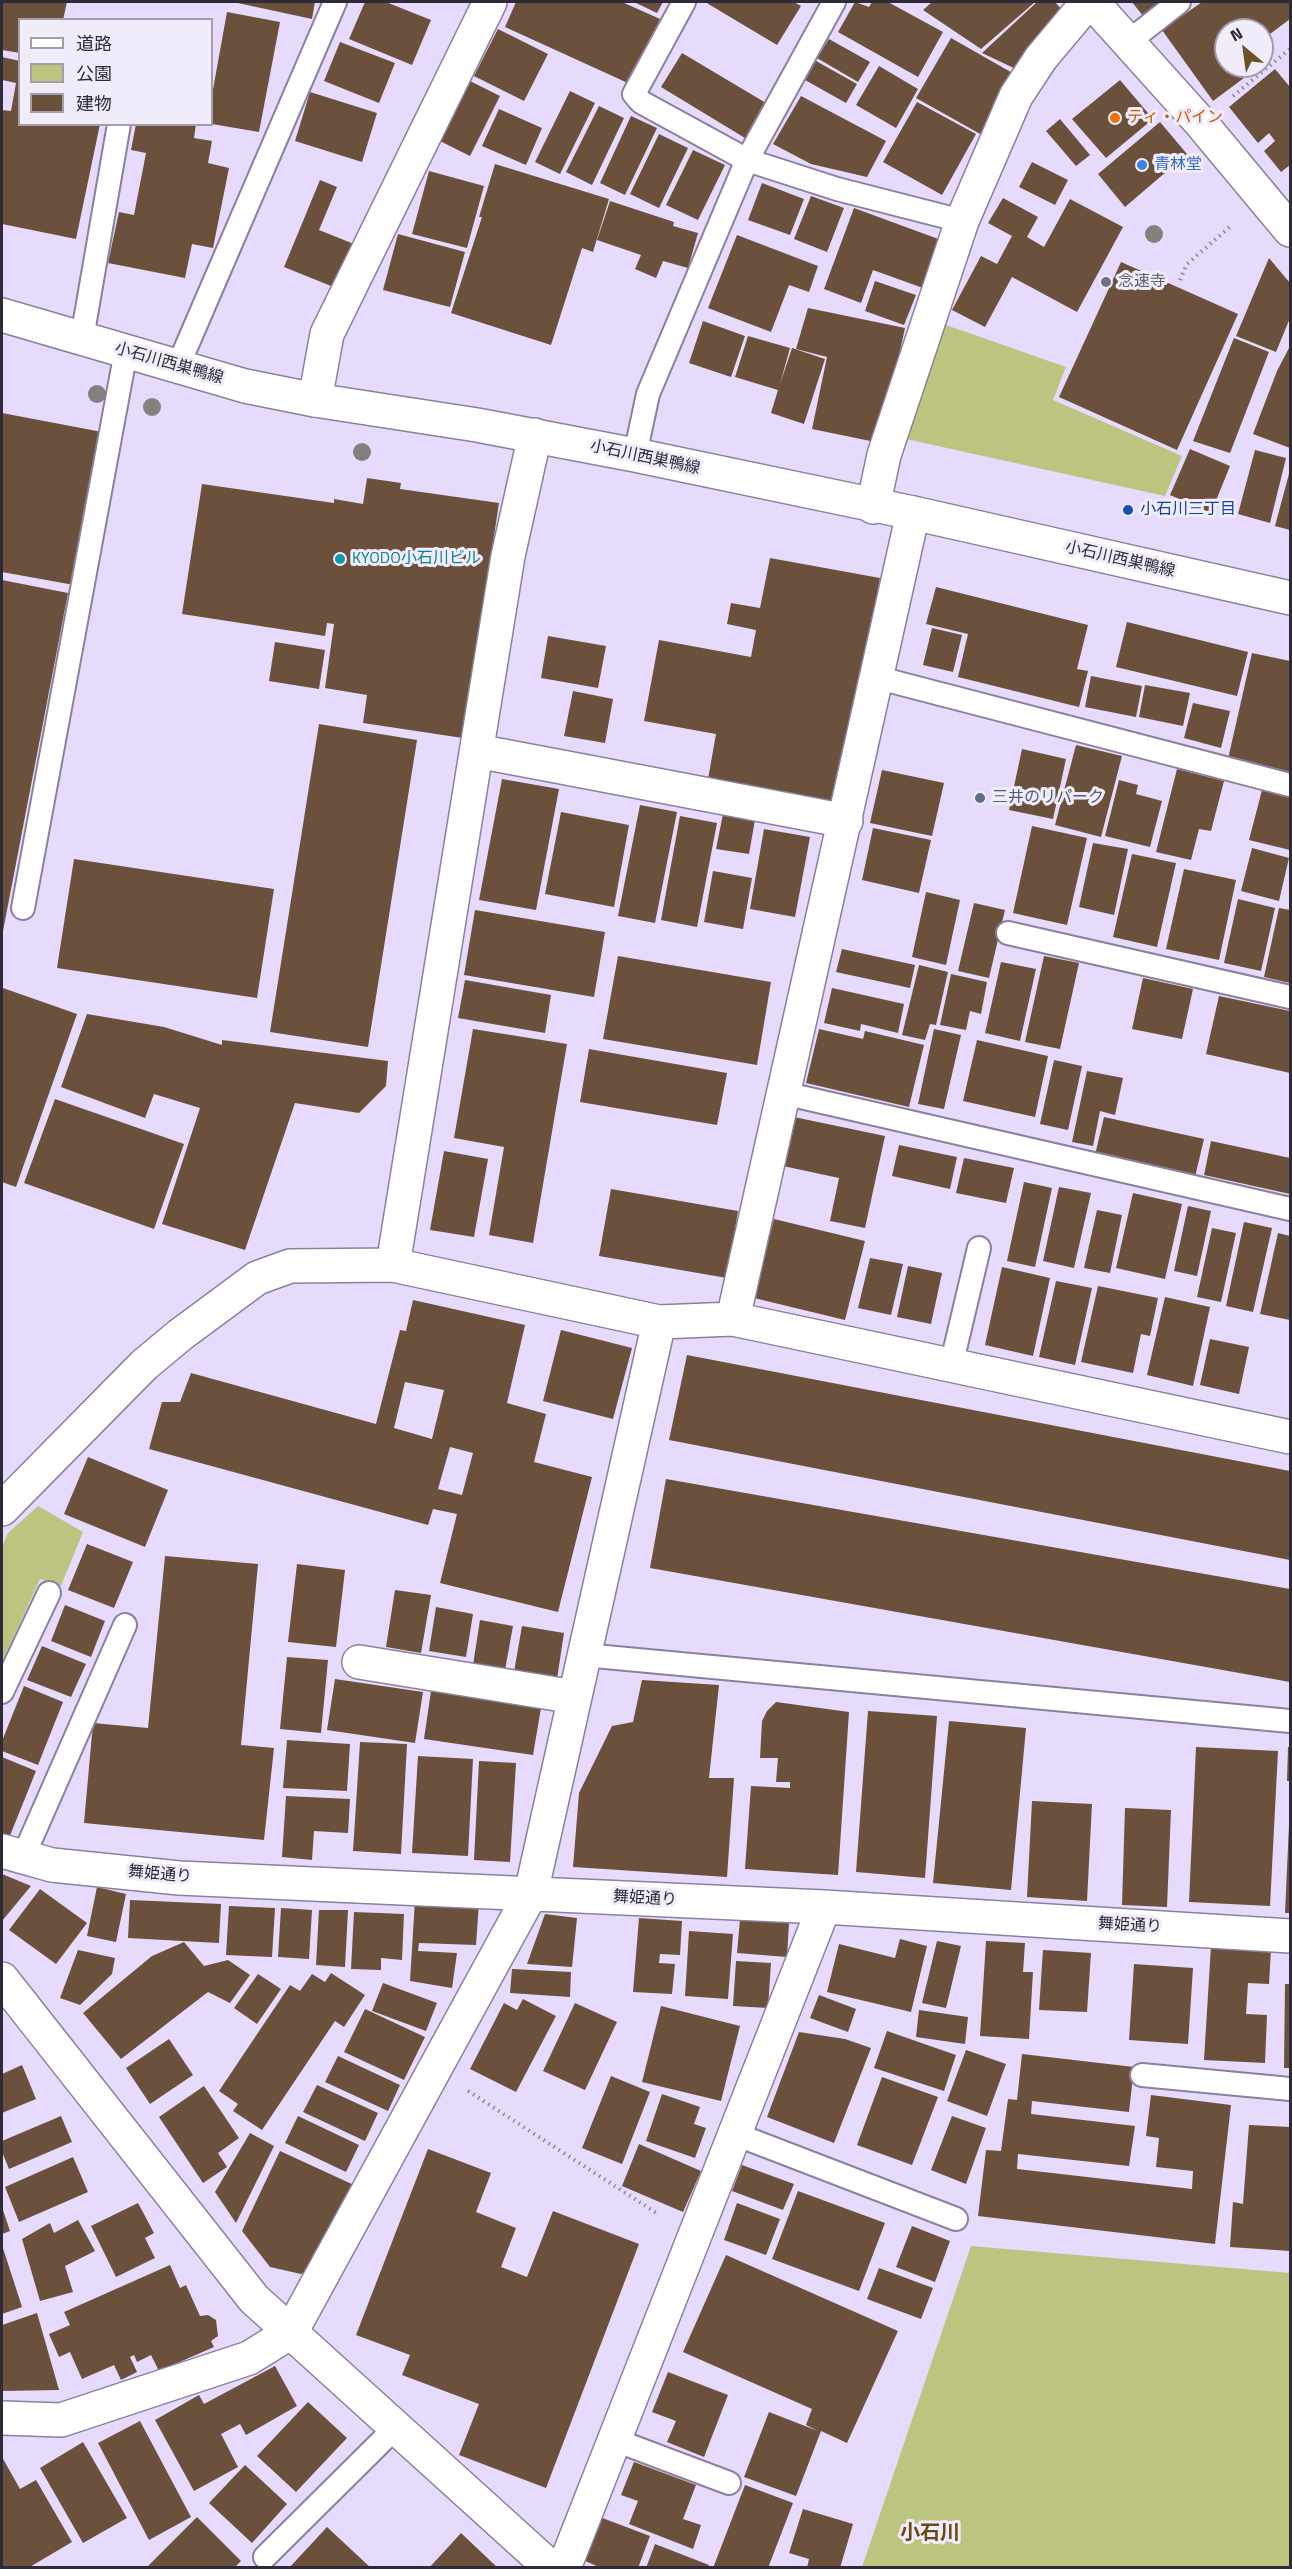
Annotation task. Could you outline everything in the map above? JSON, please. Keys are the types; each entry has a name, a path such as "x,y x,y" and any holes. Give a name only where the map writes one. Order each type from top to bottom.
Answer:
{"street":[{"path":"315,400 327,334 490,2"},
{"path":"873,507 884,455 962,221 1016,96 1041,58 1090,2 1200,122 1290,230"},
{"name":"小石川西巣鴨線","path":"2,315 245,386 315,400 535,435 635,455 873,507 913,513 1290,598"},
{"path":"393,1264 508,556 535,435"},
{"path":"733,1319 913,513"},
{"path":"477,751 846,821"},
{"path":"3,1503 144,1365 180,1335 257,1278 290,1266 393,1264 659,1322 733,1319 1290,1437"},
{"path":"2,2418 61,2420 249,2358 291,2332 531,1893 659,1322"},
{"path":"359,1662 575,1697"},
{"name":"舞姫通り","path":"12,1854 52,1865 179,1878 824,1907 1290,1936"},
{"path":"564,2568 824,1907"},
{"path":"2,1979 254,2299 394,2429 551,2568"}],"lane":[{"path":"178,366 335,2"},
{"path":"684,2 634,94 641,102 747,160 837,189 962,221"},
{"path":"635,455 648,394 747,160 834,2"},
{"path":"1128,42 1179,2"},
{"path":"82,338 119,126"},
{"path":"23,908 126,351"},
{"path":"875,678 1290,785"},
{"path":"1008,933 1290,997"},
{"path":"783,1093 1290,1209"},
{"path":"951,1366 979,1248"},
{"path":"2,1692 49,1593"},
{"path":"12,1854 125,1625"},
{"path":"584,1655 1290,1721"},
{"path":"1142,2075 1290,2089"},
{"path":"735,2134 956,2219"},
{"path":"265,2557 394,2429"},
{"path":"615,2440 729,2483"}],"path":[{"path":"1200,122 1290,49"},
{"path":"1180,280 1187,264 1264,198"},
{"path":"434,2070 694,2238"}],"green space":[{"path":"946,325 1066,367 1053,400 1182,456 1165,496 906,439"},
{"path":"38,1506 83,1532 61,1586 40,1579 2,1662 2,1547 8,1533"},
{"path":"971,2246 1290,2273 1290,2567 862,2567"}],"building":[{"path":"2,2 67,2 63,18 18,18 18,53 2,50"},
{"path":"233,2 315,2 312,19"},
{"path":"365,2 386,2 431,20 412,65 349,39"},
{"path":"516,2 622,2 660,19 630,84 505,27"},
{"path":"634,2 663,2 657,13"},
{"path":"705,2 794,2 801,6 777,45"},
{"path":"855,2 869,7 872,2 888,2 943,32 918,77 838,32"},
{"path":"932,2 1035,2 981,49 923,10"},
{"path":"1037,2 1055,2 1064,12 1018,70 982,53"},
{"path":"1132,2 1161,2 1143,16"},
{"path":"1202,2 1290,2 1290,19 1274,31 1274,18 1214,18 1214,78 1244,78 1213,101 1162,30"},
{"path":"227,12 280,22 259,132 213,124 213,89"},
{"path":"498,29 548,54 524,101 474,76"},
{"path":"951,38 1016,75 982,135 916,98"},
{"path":"829,39 870,62 858,82 817,58"},
{"path":"340,42 395,63 379,103 324,81"},
{"path":"682,53 766,103 745,138 661,87"},
{"path":"2,57 18,61 18,126 100,126 76,239 2,224 2,110 11,111 16,83 2,80"},
{"path":"816,61 857,84 846,103 805,80"},
{"path":"879,66 918,89 896,128 856,105"},
{"path":"1274,70 1290,87 1290,165 1281,172 1264,151 1275,141 1269,133 1258,143 1229,107 1264,78 1274,78"},
{"path":"1120,80 1153,119 1106,158 1072,119"},
{"path":"470,81 500,96 470,156 440,141"},
{"path":"570,91 595,103 560,174 535,162"},
{"path":"310,92 377,113 362,162 295,141"},
{"path":"801,96 886,141 867,177 811,164 773,144"},
{"path":"917,102 976,134 942,195 883,162"},
{"path":"599,106 624,118 592,185 566,172"},
{"path":"499,109 542,128 526,165 482,146"},
{"path":"631,116 657,128 625,195 600,183"},
{"path":"1060,119 1090,155 1076,166 1046,131"},
{"path":"1160,122 1187,154 1125,207 1098,174"},
{"path":"136,126 196,126 194,138 212,141 208,163 229,168 213,248 192,244 185,278 108,263 119,212 134,215 146,153 131,150"},
{"path":"659,134 688,148 659,208 630,194"},
{"path":"693,150 725,165 698,220 666,205"},
{"path":"1032,162 1068,180 1055,205 1019,187"},
{"path":"495,164 609,199 593,252 582,248 551,345 451,313 482,217 479,217"},
{"path":"429,171 484,186 467,248 412,234"},
{"path":"320,180 337,187 319,230 359,246 341,290 284,267"},
{"path":"762,183 804,199 790,235 748,220"},
{"path":"811,196 844,208 827,252 794,239"},
{"path":"1003,198 1038,217 1027,237 1044,247 1070,199 1123,227 1077,312 1012,277 985,327 952,310 981,256 997,264 1012,236 988,223"},
{"path":"610,201 674,222 673,226 698,233 688,268 663,261 656,278 635,269 641,255 597,240"},
{"path":"854,208 941,240 923,288 873,270 861,303 824,289"},
{"path":"398,234 465,252 450,307 383,290"},
{"path":"737,235 818,266 809,292 789,285 771,332 708,308"},
{"path":"1269,258 1290,283 1290,318 1276,352 1236,336"},
{"path":"1121,262 1238,314 1177,450 1059,397"},
{"path":"875,281 916,295 904,325 865,311"},
{"path":"808,308 905,328 880,443 812,429 827,357 796,349"},
{"path":"703,321 745,336 731,377 689,363"},
{"path":"748,336 790,348 780,384 792,348 825,359 804,424 771,413 778,390 735,377"},
{"path":"1234,338 1269,352 1230,453 1193,441"},
{"path":"1290,346 1290,448 1253,434 1277,371"},
{"path":"2,413 102,432 74,585 2,572"},
{"path":"1190,449 1230,466 1211,513 1170,495"},
{"path":"1255,450 1286,458 1270,523 1238,514"},
{"path":"1290,470 1290,530 1275,526"},
{"name":"KYODO小石川ビル","path":"367,478 401,483 400,489 499,503 463,738 363,723 367,695 325,688 334,624 327,623 325,636 182,614 202,484 334,503 334,499 363,504"},
{"path":"770,558 880,578 837,804 708,779 716,734 644,721 659,640 751,657 756,630 727,624 731,603 760,608"},
{"path":"2,580 68,593 3,931 2,930"},
{"path":"936,587 1088,625 1077,669 1088,671 1079,707 958,677 968,634 926,624"},
{"path":"1127,622 1248,652 1237,696 1116,667"},
{"path":"932,628 962,635 953,672 923,665"},
{"path":"548,636 606,646 598,688 541,678"},
{"path":"275,642 325,650 319,689 269,681"},
{"path":"1252,653 1290,661 1290,772 1228,759"},
{"path":"1091,676 1142,686 1136,717 1085,707"},
{"path":"1145,685 1190,693 1183,726 1139,717"},
{"path":"573,691 613,699 605,743 564,736"},
{"path":"1193,703 1230,711 1221,748 1184,738"},
{"path":"319,724 417,740 368,1047 270,1032"},
{"path":"1076,745 1122,756 1101,837 1055,825"},
{"path":"1022,749 1066,759 1053,819 1009,810"},
{"path":"1177,769 1224,781 1211,831 1199,829 1191,860 1156,852"},
{"path":"882,770 944,783 932,836 870,823"},
{"path":"502,779 559,789 536,910 479,900"},
{"path":"1119,780 1138,785 1136,794 1162,801 1150,847 1105,836"},
{"path":"1262,790 1290,797 1290,850 1249,840"},
{"path":"640,805 677,812 655,923 618,916"},
{"path":"561,812 629,825 614,907 545,894"},
{"path":"723,814 755,820 749,854 716,849"},
{"path":"680,816 717,823 697,927 661,920"},
{"path":"1032,826 1087,838 1067,925 1013,913"},
{"path":"873,828 931,840 919,893 862,880"},
{"path":"764,829 810,837 795,917 750,909"},
{"path":"1093,843 1128,849 1114,915 1079,907"},
{"path":"1252,848 1289,858 1279,901 1241,891"},
{"path":"1132,854 1176,863 1157,947 1113,937"},
{"path":"74,859 274,889 257,998 57,968"},
{"path":"1184,869 1236,880 1219,960 1166,949"},
{"path":"713,871 752,878 743,929 704,922"},
{"path":"926,892 960,900 946,965 912,957"},
{"path":"1238,899 1275,908 1261,971 1224,963"},
{"path":"974,903 1005,910 989,978 958,971"},
{"path":"1279,908 1290,910 1290,983 1264,977"},
{"path":"475,910 605,932 594,997 464,975"},
{"path":"842,949 915,965 910,988 836,972"},
{"path":"618,956 771,982 757,1065 603,1039"},
{"path":"1044,956 1079,963 1060,1049 1025,1042"},
{"path":"1001,962 1036,969 1020,1041 985,1033"},
{"path":"919,965 948,972 936,1025 930,1024 925,1040 902,1035"},
{"path":"951,974 987,982 981,1014 970,1011 966,1030 940,1025"},
{"path":"1143,978 1193,989 1182,1039 1132,1029"},
{"path":"465,980 551,995 545,1033 458,1018"},
{"path":"3,988 77,1014 16,1187 2,1182"},
{"path":"832,988 904,1004 898,1033 861,1024 860,1031 824,1023"},
{"path":"1219,996 1290,1011 1290,1073 1206,1054"},
{"path":"87,1014 164,1027 222,1045 222,1040 388,1061 386,1086 359,1113 295,1103 245,1250 162,1224 200,1108 154,1094 145,1118 61,1087"},
{"path":"473,1029 567,1044 533,1243 489,1235 504,1147 454,1138"},
{"path":"819,1029 863,1039 865,1031 924,1045 909,1107 806,1083"},
{"path":"934,1029 961,1035 944,1109 918,1104"},
{"path":"977,1040 1048,1056 1035,1117 963,1101"},
{"path":"589,1049 727,1073 717,1125 580,1102"},
{"path":"1054,1060 1082,1066 1068,1130 1040,1124"},
{"path":"1087,1071 1123,1078 1115,1115 1100,1111 1093,1146 1072,1142"},
{"path":"55,1099 184,1144 154,1229 24,1183"},
{"path":"794,1117 885,1136 865,1228 830,1221 839,1178 783,1166"},
{"path":"1104,1117 1204,1139 1195,1177 1095,1155"},
{"path":"1211,1141 1290,1158 1290,1194 1204,1175"},
{"path":"899,1145 957,1157 950,1189 892,1176"},
{"path":"444,1151 488,1159 474,1237 430,1230"},
{"path":"964,1158 1014,1168 1006,1203 956,1193"},
{"path":"1024,1182 1052,1188 1035,1267 1007,1261"},
{"path":"1059,1187 1091,1193 1074,1268 1043,1261"},
{"path":"611,1189 738,1211 727,1278 599,1256"},
{"path":"1133,1193 1182,1204 1165,1279 1116,1268"},
{"path":"1188,1206 1211,1211 1197,1276 1174,1271"},
{"path":"1097,1210 1122,1215 1110,1273 1084,1268"},
{"path":"774,1219 865,1241 845,1320 754,1298"},
{"path":"1244,1222 1272,1228 1253,1312 1226,1306"},
{"path":"1212,1228 1236,1233 1221,1302 1197,1297"},
{"path":"1278,1233 1290,1236 1290,1320 1260,1314"},
{"path":"870,1258 903,1264 891,1315 858,1308"},
{"path":"908,1266 942,1273 931,1324 897,1317"},
{"path":"1002,1267 1050,1278 1033,1356 985,1345"},
{"path":"1056,1281 1092,1288 1075,1365 1039,1357"},
{"path":"1098,1286 1158,1298 1150,1336 1141,1334 1133,1373 1081,1362"},
{"path":"1165,1297 1210,1307 1193,1386 1147,1375"},
{"path":"413,1300 525,1325 507,1403 546,1414 534,1462 592,1477 558,1612 440,1583 457,1514 433,1509 428,1525 149,1449 162,1402 180,1402 191,1373 376,1424 400,1330 406,1331","holes":["405,1382 444,1390 432,1439 394,1428","450,1447 473,1453 462,1495 438,1489"]},
{"path":"561,1330 632,1348 613,1419 543,1401"},
{"path":"1210,1339 1249,1347 1239,1394 1200,1385"},
{"path":"687,1355 1290,1471 1290,1560 669,1440"},
{"path":"88,1457 168,1490 145,1547 64,1514"},
{"path":"666,1479 1290,1589 1290,1682 650,1568"},
{"path":"87,1544 133,1562 114,1608 68,1590"},
{"path":"165,1556 258,1564 241,1745 274,1748 264,1840 84,1823 93,1723 148,1728"},
{"path":"297,1564 345,1570 336,1647 288,1642"},
{"path":"395,1590 431,1595 421,1653 386,1647"},
{"path":"65,1605 105,1621 91,1657 51,1641"},
{"path":"436,1607 473,1614 466,1657 429,1651"},
{"path":"480,1620 513,1626 505,1670 473,1665"},
{"path":"522,1626 564,1633 557,1679 514,1672"},
{"path":"42,1646 86,1664 71,1697 27,1680"},
{"path":"287,1657 328,1660 321,1733 280,1729"},
{"path":"335,1679 423,1692 415,1743 327,1730"},
{"path":"642,1680 719,1685 709,1778 734,1778 727,1877 573,1867 579,1793 612,1726 633,1722"},
{"path":"24,1686 63,1702 38,1765 2,1751 2,1741"},
{"path":"431,1691 541,1708 533,1755 424,1739"},
{"path":"776,1702 849,1712 838,1875 745,1869 751,1786 790,1788 790,1782 776,1782 778,1758 760,1758 762,1721 767,1711"},
{"path":"868,1711 937,1716 925,1878 856,1872"},
{"path":"949,1721 1026,1728 1011,1890 933,1883"},
{"path":"287,1740 350,1744 347,1791 283,1788"},
{"path":"360,1742 407,1744 401,1854 353,1851"},
{"path":"1196,1747 1278,1751 1270,1906 1189,1902"},
{"path":"1288,1747 1290,1747 1290,1781 1287,1781"},
{"path":"418,1756 473,1759 468,1856 412,1853"},
{"path":"2,1757 36,1771 9,1838 2,1835"},
{"path":"479,1761 516,1763 510,1862 474,1860"},
{"path":"286,1796 350,1799 348,1833 314,1831 312,1860 282,1857"},
{"path":"1032,1801 1092,1804 1087,1901 1027,1897"},
{"path":"1125,1808 1171,1810 1167,1907 1122,1905"},
{"path":"1289,1825 1290,1913 1285,1913"},
{"path":"2,1874 31,1886 2,1921"},
{"path":"97,1887 126,1894 116,1942 87,1936"},
{"path":"40,1889 87,1923 56,1964 9,1930"},
{"path":"130,1900 221,1904 219,1943 128,1938"},
{"path":"415,1900 479,1903 476,1945 419,1943 418,1951 457,1953 452,1988 410,1981"},
{"path":"229,1906 275,1908 272,1957 226,1955"},
{"path":"281,1908 312,1910 309,1959 278,1957"},
{"path":"319,1910 348,1910 345,1967 316,1965"},
{"path":"354,1912 404,1914 402,1960 381,1958 381,1970 351,1969"},
{"path":"545,1914 577,1918 572,1967 527,1964"},
{"path":"639,1918 682,1921 680,1955 660,1954 659,1963 675,1964 672,1994 633,1992"},
{"path":"740,1919 789,1923 787,1957 737,1953"},
{"path":"689,1931 733,1934 728,1999 685,1996"},
{"path":"900,1939 927,1946 911,2012 827,1992 839,1944 895,1958"},
{"path":"937,1941 961,1946 946,2008 922,2003"},
{"path":"986,1941 1025,1943 1023,1972 1033,1972 1029,2039 980,2036"},
{"path":"184,1942 204,1966 228,1960 250,1975 230,2003 208,1992 121,2059 83,2013 152,1956"},
{"path":"1211,1946 1271,1950 1269,1984 1248,1983 1246,2014 1267,2015 1265,2063 1204,2060"},
{"path":"78,1950 115,1958 112,1974 80,2005 60,1998"},
{"path":"1043,1950 1091,1953 1087,2012 1039,2010"},
{"path":"736,1961 771,1963 768,2008 733,2006"},
{"path":"1134,1964 1193,1968 1188,2044 1129,2040"},
{"path":"512,1969 571,1972 570,1997 510,1993"},
{"path":"331,1973 365,1995 344,2027 335,2021 262,2130 233,2111 238,2104 219,2091 290,1985 300,1991 312,1974 325,1982"},
{"path":"258,1974 281,1989 257,2024 234,2008"},
{"path":"383,1983 437,2003 426,2031 372,2011"},
{"path":"1285,1984 1290,1984 1290,2068 1284,2068"},
{"path":"819,1995 856,2009 848,2032 810,2018"},
{"path":"523,1999 556,2016 516,2092 470,2069 504,2003 517,2010"},
{"path":"575,2003 617,2022 585,2090 543,2071"},
{"path":"661,2006 740,2026 721,2101 642,2082"},
{"path":"365,2009 425,2037 404,2080 344,2052"},
{"path":"919,2010 968,2017 965,2044 916,2037"},
{"path":"887,2031 956,2055 944,2091 874,2068"},
{"path":"799,2032 845,2039 871,2048 834,2143 767,2117"},
{"path":"169,2039 193,2075 150,2104 126,2068"},
{"path":"966,2050 1006,2064 987,2116 947,2101"},
{"path":"1022,2054 1134,2067 1129,2112 1032,2101 1031,2114 1135,2126 1129,2166 1018,2154 1017,2169 1192,2189 1193,2171 1156,2167 1159,2138 1146,2136 1151,2095 1231,2105 1215,2244 978,2216 986,2150 1001,2151 1008,2099 1017,2100"},
{"path":"338,2056 400,2085 388,2111 325,2082"},
{"path":"22,2065 36,2099 2,2113 2,2074"},
{"path":"611,2076 650,2092 622,2164 582,2148"},
{"path":"882,2077 938,2097 912,2165 857,2145"},
{"path":"317,2085 378,2113 365,2141 303,2112"},
{"path":"204,2086 239,2138 218,2153 227,2167 203,2183 159,2117"},
{"path":"662,2094 700,2107 694,2124 706,2128 695,2158 646,2141"},
{"path":"61,2116 72,2142 9,2169 2,2152 2,2141"},
{"path":"298,2116 359,2145 346,2172 285,2143"},
{"path":"952,2116 986,2128 966,2184 931,2170"},
{"path":"1249,2125 1290,2127 1290,2251 1230,2247 1233,2202 1243,2204"},
{"path":"250,2133 274,2146 236,2223 215,2192"},
{"path":"639,2144 701,2171 683,2212 622,2186"},
{"path":"428,2149 491,2173 476,2212 516,2228 501,2267 527,2277 553,2211 639,2244 546,2488 459,2455 479,2404 402,2375 410,2355 356,2335"},
{"path":"280,2151 354,2185 315,2265 301,2274 270,2267 242,2231"},
{"path":"73,2157 88,2192 19,2222 5,2187"},
{"path":"742,2165 794,2184 783,2210 732,2191"},
{"path":"798,2191 885,2223 859,2291 772,2259"},
{"path":"138,2203 154,2233 145,2238 155,2258 116,2277 91,2226"},
{"path":"737,2203 780,2219 766,2255 724,2240"},
{"path":"2,2207 10,2231 2,2234"},
{"path":"78,2220 95,2251 65,2266 73,2292 40,2301 22,2239 50,2223 54,2233"},
{"path":"912,2226 950,2241 935,2282 896,2267"},
{"path":"2,2245 22,2307 2,2314"},
{"path":"726,2255 898,2331 847,2443 821,2431 796,2496 744,2477 769,2412 818,2431 806,2425 812,2409 683,2352"},
{"path":"170,2265 180,2288 186,2285 200,2316 208,2315 216,2320 218,2336 211,2341 214,2347 159,2371 151,2355 137,2362 134,2355 130,2357 137,2372 121,2380 114,2365 82,2379 70,2352 59,2357 49,2334 70,2325 64,2312"},
{"path":"879,2268 933,2288 921,2319 867,2299"},
{"path":"37,2313 59,2390 2,2391 2,2325"},
{"path":"275,2366 297,2406 246,2435 240,2424 221,2434 238,2467 194,2491 155,2420 199,2395 204,2404"},
{"path":"668,2372 728,2395 704,2457 667,2442 676,2421 652,2412"},
{"path":"308,2402 347,2438 296,2492 257,2456"},
{"path":"140,2421 191,2517 149,2540 98,2443"},
{"path":"83,2442 127,2518 83,2543 40,2468"},
{"path":"2,2457 20,2489 36,2480 72,2542 28,2568 2,2568"},
{"path":"634,2462 696,2485 683,2519 701,2525 693,2549 629,2524 638,2501 621,2495"},
{"path":"245,2465 287,2504 252,2543 209,2503"},
{"path":"745,2485 793,2503 768,2568 713,2568"},
{"path":"803,2509 853,2524 840,2568 807,2568 809,2559 789,2553"},
{"path":"597,2516 650,2536 638,2568 601,2568 581,2559"},
{"path":"197,2517 241,2561 234,2568 146,2568"},
{"path":"327,2527 371,2568 289,2568"},
{"path":"461,2533 498,2568 429,2568"},
{"path":"655,2544 709,2565 707,2568 646,2568"}],"place":[{"name":"ティ・パイン","path":"1115,118"},
{"name":"青林堂","path":"1142,165"},
{"name":"念速寺","path":"1106,282"},
{"name":"小石川三丁目","path":"1128,510"},
{"name":"KYODO小石川ビル","path":"340,559"},
{"name":"三井のリパーク","path":"980,798"}],"district":[{"name":"小石川","path":"930,2534"}]}
